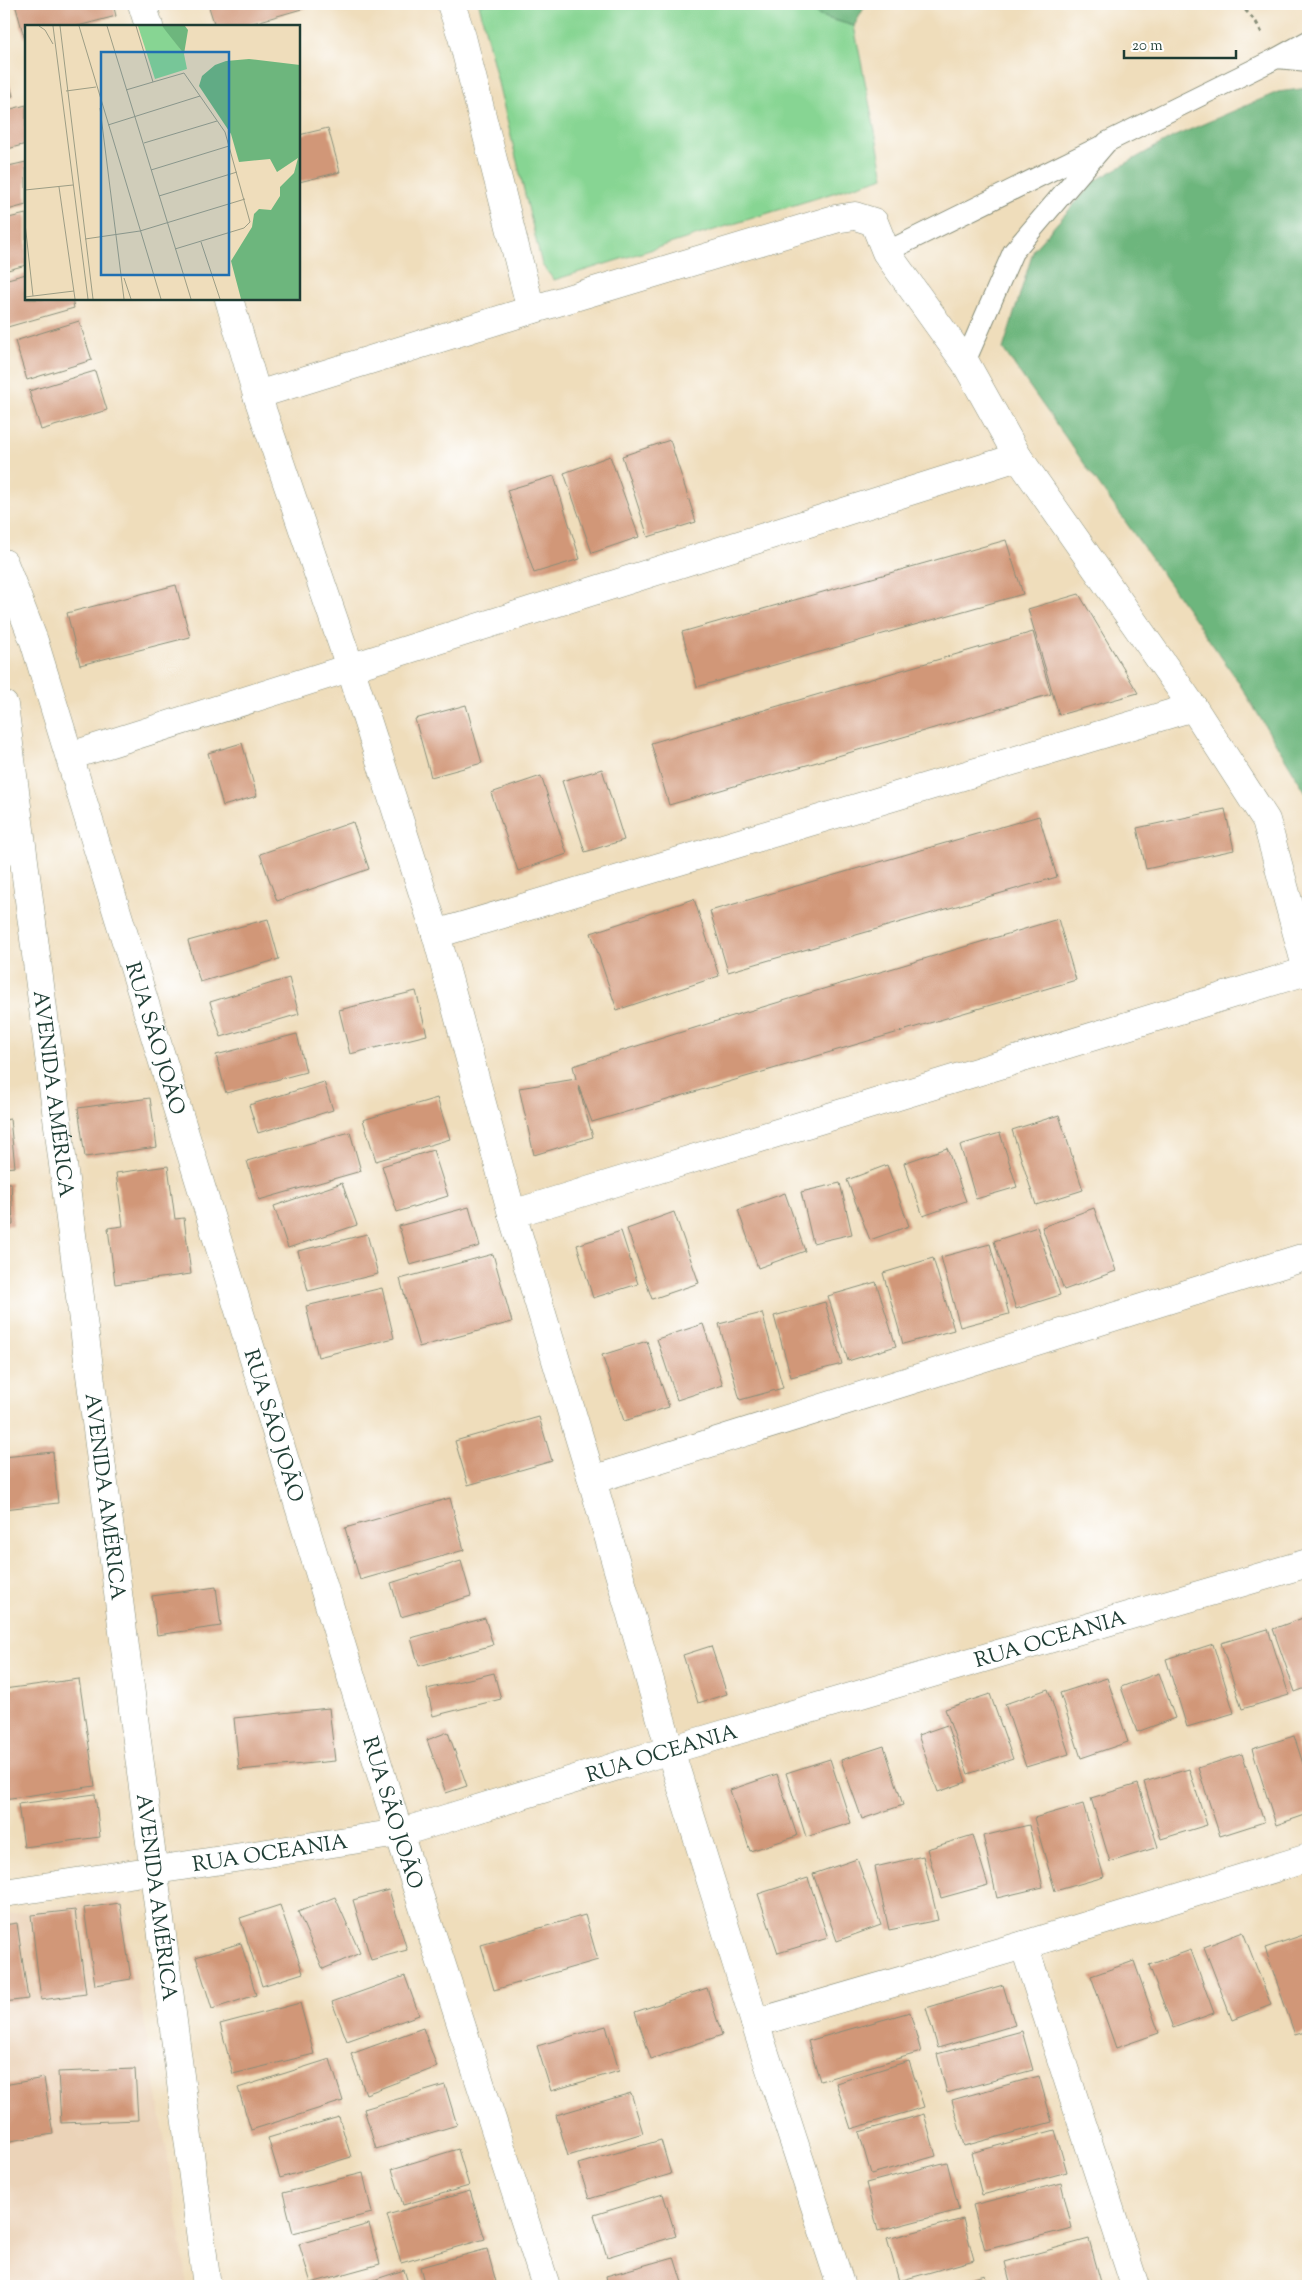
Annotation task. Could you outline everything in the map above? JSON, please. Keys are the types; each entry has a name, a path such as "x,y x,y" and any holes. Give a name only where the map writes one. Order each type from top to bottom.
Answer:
{"street":[{"path":"142,4 149,25"},
{"path":"450,4 462,37 531,310"},
{"path":"257,395 531,310 845,218 855,216 874,222 886,252 965,362 1018,457 1193,707 1266,820 1308,973 512,1214"},
{"path":"229,300 257,395 350,667 436,934 512,1214 592,1480 670,1750 754,2023 841,2286"},
{"path":"70,756 1018,457"},
{"name":"RUA SÃO JOÃO","path":"4,563 34,641 399,1833 546,2286"},
{"name":"AVENIDA AMÉRICA","path":"4,705 207,2286"},
{"path":"436,934 1193,707"},
{"path":"592,1480 1308,1256"},
{"name":"RUA OCEANIA","path":"4,1893 399,1833 670,1750 1308,1563"},
{"path":"754,2023 1024,1945 1308,1858"},
{"path":"1024,1945 1135,2286"},
{"path":"196,2201 224,2286"}],"lane":[{"path":"886,252 1308,41"},
{"path":"1277,58 1308,61"},
{"path":"965,362 1013,252 1108,142"}],"path":[{"path":"1240,4 1256,22 1277,58"}],"shaded area":[{"path":"122,1897 173,2186 187,2286 4,2286 4,1915"}],"green space":[{"path":"479,4 813,4 817,15 854,26 884,177 554,280 542,265"},
{"path":"813,4 866,4 854,26 817,15"},
{"path":"1308,88 1308,796 1234,675 1003,349 1034,249 1095,181 1173,137 1278,92"}],"building":[{"path":"15,4 113,4 116,16 82,25 25,25 25,40"},
{"path":"208,4 304,4 305,8 246,25 215,25"},
{"path":"4,63 13,96 4,98"},
{"path":"25,105 25,144 4,150 4,111"},
{"path":"328,128 340,172 300,182 300,135"},
{"path":"25,162 25,205 4,211 4,167"},
{"path":"25,214 25,265 4,271 4,219"},
{"path":"25,274 25,300 72,300 74,308 4,328 4,280"},
{"path":"79,321 92,360 27,380 15,341"},
{"path":"95,371 107,410 41,430 29,391"},
{"path":"670,440 696,522 648,537 622,456"},
{"path":"610,456 639,537 592,553 564,473"},
{"path":"554,476 580,559 534,573 507,490"},
{"path":"1006,540 1023,594 697,687 682,632"},
{"path":"176,585 190,637 80,665 67,613"},
{"path":"1079,594 1138,693 1059,715 1028,609"},
{"path":"1033,632 1051,694 669,805 651,743"},
{"path":"466,705 482,763 431,777 415,719"},
{"path":"242,743 257,796 223,806 208,753"},
{"path":"602,769 624,840 585,852 562,781"},
{"path":"541,776 567,854 518,871 491,793"},
{"path":"1225,809 1234,850 1146,869 1137,828"},
{"path":"1039,816 1057,877 728,972 710,911"},
{"path":"353,822 369,869 277,901 260,854"},
{"path":"694,899 719,976 617,1010 591,933"},
{"path":"268,919 279,959 200,982 188,941"},
{"path":"1058,919 1076,980 592,1122 578,1085 593,1137 534,1155 519,1088 576,1079 573,1066 736,1015"},
{"path":"289,978 299,1014 221,1037 210,1002"},
{"path":"416,991 427,1035 350,1054 339,1010"},
{"path":"297,1034 306,1072 226,1093 216,1055"},
{"path":"324,1082 333,1110 258,1133 249,1105"},
{"path":"150,1098 157,1147 85,1157 78,1108"},
{"path":"437,1098 450,1139 376,1161 363,1120"},
{"path":"1059,1115 1083,1190 1036,1205 1012,1130"},
{"path":"10,1119 15,1167 4,1168 4,1120"},
{"path":"350,1132 361,1171 259,1200 247,1161"},
{"path":"1000,1133 1017,1187 976,1199 960,1145"},
{"path":"947,1148 966,1201 923,1216 904,1163"},
{"path":"433,1150 448,1196 397,1212 382,1166"},
{"path":"887,1165 909,1226 870,1240 847,1180"},
{"path":"168,1166 175,1219 184,1218 191,1274 115,1284 108,1228 123,1226 116,1173"},
{"path":"4,1183 11,1183 13,1225 4,1226"},
{"path":"342,1183 357,1225 288,1248 274,1206"},
{"path":"840,1183 852,1234 813,1243 801,1192"},
{"path":"785,1193 805,1251 758,1268 738,1210"},
{"path":"469,1207 480,1246 410,1265 399,1226"},
{"path":"1094,1208 1116,1271 1064,1290 1042,1227"},
{"path":"674,1212 699,1283 652,1299 627,1229"},
{"path":"1037,1227 1060,1295 1016,1309 994,1241"},
{"path":"621,1231 638,1284 593,1298 577,1245"},
{"path":"367,1234 378,1274 308,1291 298,1251"},
{"path":"990,1244 1009,1314 960,1327 941,1257"},
{"path":"493,1254 512,1322 419,1347 400,1279"},
{"path":"933,1258 954,1330 903,1344 883,1273"},
{"path":"876,1282 896,1346 848,1361 828,1296"},
{"path":"382,1288 394,1338 318,1357 306,1306"},
{"path":"825,1302 842,1364 791,1377 774,1316"},
{"path":"762,1313 783,1388 740,1400 719,1324"},
{"path":"703,1324 723,1385 677,1400 657,1339"},
{"path":"647,1341 669,1407 624,1421 602,1355"},
{"path":"539,1417 552,1461 468,1485 455,1441"},
{"path":"53,1452 58,1503 4,1509 4,1457"},
{"path":"450,1498 464,1550 360,1580 345,1528"},
{"path":"461,1561 471,1596 401,1617 391,1583"},
{"path":"216,1587 221,1626 157,1635 152,1596"},
{"path":"1308,1616 1308,1687 1295,1692 1273,1629"},
{"path":"485,1618 493,1645 419,1666 411,1638"},
{"path":"1268,1629 1289,1695 1242,1709 1221,1643"},
{"path":"1213,1644 1234,1713 1187,1727 1166,1659"},
{"path":"711,1646 727,1694 698,1703 683,1655"},
{"path":"494,1673 501,1699 433,1716 427,1689"},
{"path":"1159,1673 1175,1718 1137,1732 1121,1687"},
{"path":"1107,1678 1128,1742 1081,1758 1060,1693"},
{"path":"79,1679 95,1786 4,1799 4,1689"},
{"path":"1048,1689 1069,1754 1026,1767 1005,1704"},
{"path":"990,1694 1013,1759 968,1774 945,1709"},
{"path":"329,1708 335,1761 239,1770 234,1718"},
{"path":"947,1725 966,1782 938,1792 918,1735"},
{"path":"448,1732 467,1786 446,1793 427,1740"},
{"path":"1294,1736 1308,1779 1308,1814 1276,1825 1252,1749"},
{"path":"884,1746 903,1805 862,1819 841,1760"},
{"path":"1242,1754 1264,1822 1220,1836 1198,1768"},
{"path":"830,1759 851,1823 806,1837 786,1773"},
{"path":"1189,1769 1207,1825 1161,1839 1144,1782"},
{"path":"777,1774 797,1836 750,1851 730,1790"},
{"path":"1138,1784 1158,1847 1110,1862 1091,1798"},
{"path":"95,1794 100,1837 24,1847 18,1804"},
{"path":"1083,1804 1104,1877 1055,1891 1034,1818"},
{"path":"1029,1825 1043,1887 997,1898 983,1836"},
{"path":"973,1835 988,1885 941,1898 927,1849"},
{"path":"923,1856 938,1920 889,1930 875,1867"},
{"path":"857,1859 881,1925 837,1941 813,1874"},
{"path":"808,1878 828,1938 778,1953 758,1894"},
{"path":"389,1890 407,1950 371,1960 353,1900"},
{"path":"335,1897 360,1953 323,1969 298,1912"},
{"path":"120,1903 131,1979 95,1985 84,1908"},
{"path":"280,1905 303,1973 262,1986 240,1918"},
{"path":"75,1910 86,1994 41,2000 31,1915"},
{"path":"585,1915 598,1960 494,1990 481,1945"},
{"path":"17,1923 28,1999 4,2002 4,1925"},
{"path":"1243,1932 1271,2005 1232,2020 1204,1947"},
{"path":"1306,1934 1308,1940 1308,2031 1295,2035 1265,1948"},
{"path":"241,1943 256,1995 212,2009 196,1957"},
{"path":"1191,1950 1214,2013 1173,2028 1149,1965"},
{"path":"1134,1961 1159,2033 1116,2048 1091,1976"},
{"path":"405,1976 419,2015 347,2041 332,2002"},
{"path":"1003,1985 1015,2025 938,2048 926,2008"},
{"path":"707,1988 722,2035 651,2059 635,2012"},
{"path":"300,2003 314,2054 233,2074 220,2024"},
{"path":"910,2012 921,2052 820,2081 808,2041"},
{"path":"606,2026 619,2071 551,2091 537,2046"},
{"path":"423,2028 437,2067 366,2094 351,2054"},
{"path":"1022,2031 1033,2070 947,2093 937,2054"},
{"path":"330,2059 343,2101 251,2130 238,2088"},
{"path":"909,2061 924,2107 851,2129 836,2083"},
{"path":"135,2069 138,2120 61,2123 58,2072"},
{"path":"1039,2076 1052,2122 964,2146 952,2100"},
{"path":"44,2078 53,2134 4,2142 4,2085"},
{"path":"445,2085 457,2125 376,2149 364,2109"},
{"path":"631,2093 643,2133 568,2156 556,2115"},
{"path":"924,2114 936,2156 871,2174 859,2132"},
{"path":"339,2117 351,2157 280,2178 268,2138"},
{"path":"1055,2130 1067,2172 982,2195 971,2153"},
{"path":"661,2140 671,2174 589,2199 578,2164"},
{"path":"458,2149 469,2186 403,2205 392,2169"},
{"path":"947,2162 959,2210 878,2231 866,2183"},
{"path":"363,2173 372,2213 293,2233 283,2193"},
{"path":"1061,2183 1072,2228 985,2250 973,2205"},
{"path":"470,2191 485,2239 401,2263 387,2215"},
{"path":"663,2194 676,2236 607,2257 594,2215"},
{"path":"963,2219 974,2260 899,2281 887,2239"},
{"path":"369,2224 380,2264 311,2283 299,2244"},
{"path":"1089,2239 1102,2286 1011,2286 1005,2262"},
{"path":"487,2249 496,2282 481,2286 425,2286 420,2267"},
{"path":"674,2257 683,2286 608,2286 606,2276"},
{"path":"404,2270 409,2286 355,2286"},
{"path":"985,2275 988,2286 945,2286"}]}
